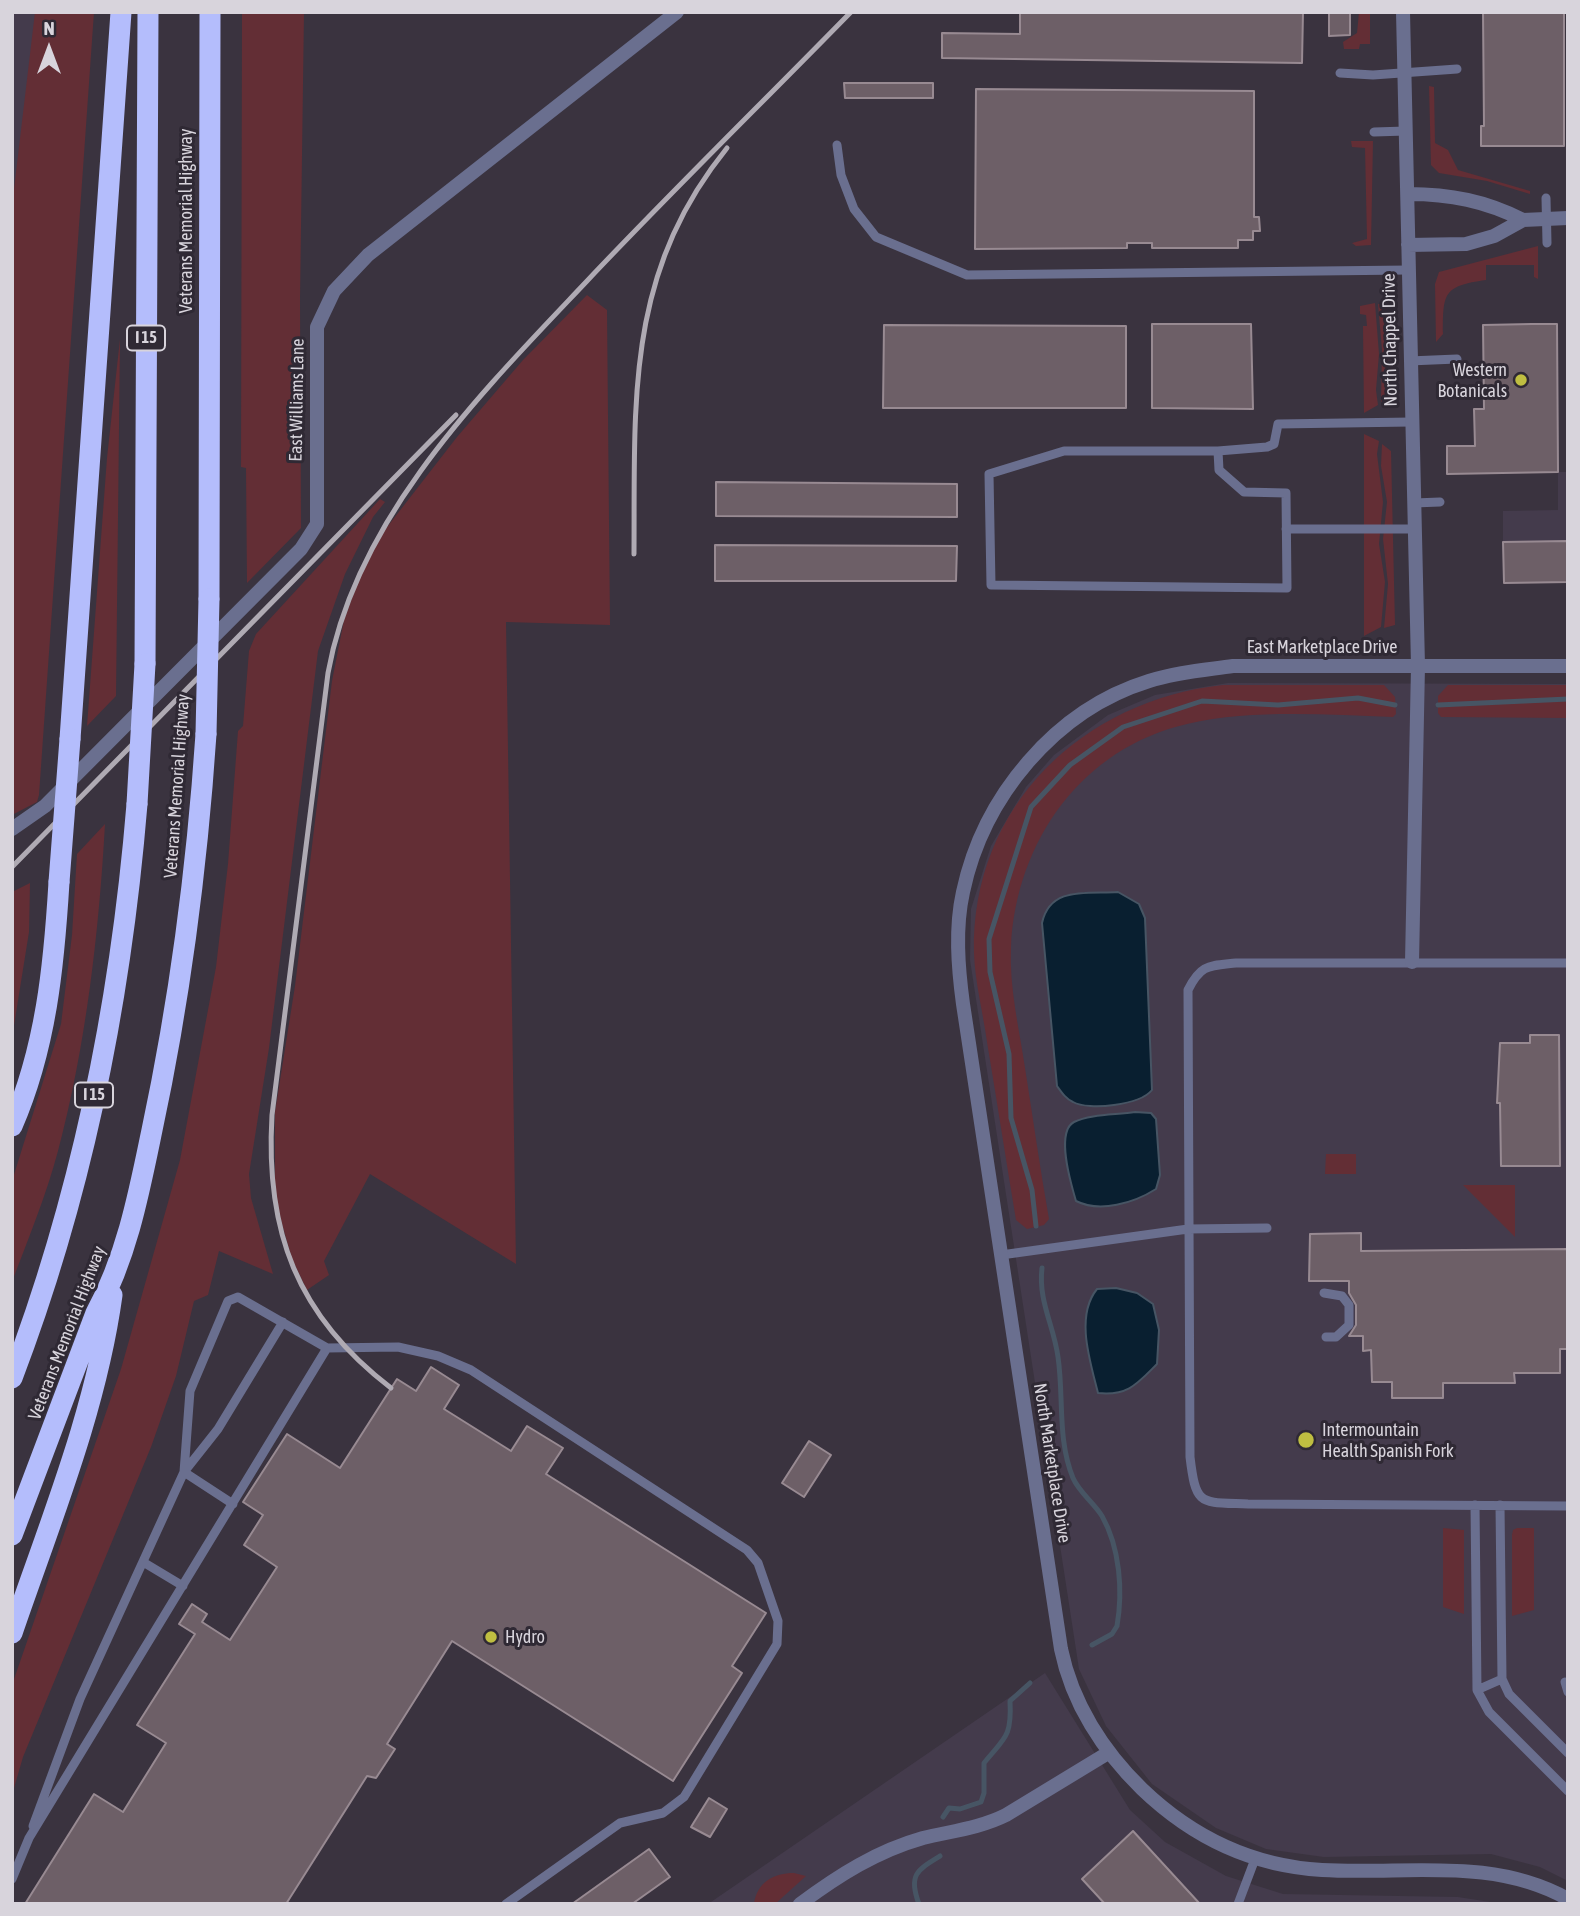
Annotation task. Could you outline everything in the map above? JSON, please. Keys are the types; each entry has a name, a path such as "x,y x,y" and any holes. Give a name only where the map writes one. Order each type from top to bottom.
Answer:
{"highway":[{"path":"12,1126 42,1031 51,981 121,12"},
{"name":"Veterans Memorial Highway","path":"12,1378 40,1304 94,1099 116,982 137,804 145,664 148,12"},
{"name":"Veterans Memorial Highway","path":"12,1535 96,1313 115,1279 138,1199 177,1005 198,841 206,734 209,599 210,12"},
{"path":"12,1633 84,1420 106,1342 115,1279"}],"street":[{"name":"East Williams Lane","path":"12,829 45,806 168,684 301,549 317,524 317,327 334,291 368,255 677,12"},
{"name":"North Chappel Drive","path":"1403,12 1418,666 1412,962"},
{"path":"1408,194 1487,203 1523,220"},
{"path":"1408,245 1480,241 1523,220 1568,218"},
{"name":"East Marketplace Drive","path":"1084,712 1147,681 1180,673 1233,666 1568,666"},
{"name":"North Marketplace Drive","path":"1084,712 1038,750 1001,797 973,853 962,892 959,919 959,977 1065,1669 1074,1693 1108,1753 1164,1810 1221,1846 1255,1859 1326,1871 1459,1870 1498,1873 1531,1882 1568,1899"},
{"path":"800,1904 843,1873 891,1849 991,1822 1006,1815 1108,1753"}],"lane":[{"path":"1340,73 1373,75 1457,69"},
{"path":"1374,132 1406,131"},
{"path":"837,145 841,175 854,209 876,237 967,275 1408,270"},
{"path":"1546,198 1547,243"},
{"path":"1409,361 1457,359"},
{"path":"1218,452 1219,470 1244,492 1286,493 1287,588 991,585 989,474 1064,451 1218,452 1274,444 1278,424 1411,422"},
{"path":"1414,503 1440,502"},
{"path":"1286,529 1414,529"},
{"path":"1568,963 1236,963 1208,966 1197,973 1188,990 1190,1457 1195,1493 1203,1500 1214,1503 1568,1506"},
{"path":"1001,1255 1188,1229 1267,1228"},
{"path":"1324,1293 1342,1296 1349,1305 1349,1325 1336,1337 1326,1337"},
{"path":"184,1472 190,1391 228,1301 234,1297 242,1298 327,1348 398,1347 438,1356 471,1370 747,1550 758,1563 778,1621 775,1651 679,1804 663,1813 620,1823 506,1904"},
{"path":"12,1879 66,1732 184,1472 218,1429 283,1322"},
{"path":"29,1838 327,1348"},
{"path":"184,1472 233,1504"},
{"path":"1475,1505 1477,1690 1489,1713 1568,1791"},
{"path":"1500,1505 1502,1679 1509,1694 1568,1753"},
{"path":"143,1562 183,1586"},
{"path":"1477,1690 1502,1679"},
{"path":"1238,1904 1255,1859"}],"shaded area":[{"path":"12,12 40,12 12,241"},
{"path":"35,12 94,12 39,795 37,802 12,815 12,206"},
{"path":"242,12 304,12 300,299 301,528 247,583 246,468 241,467"},
{"path":"1359,12 1370,12 1370,44 1360,44 1359,49 1344,49 1343,42 1357,33"},
{"path":"1429,86 1434,87 1435,143 1448,150 1458,170 1530,191 1530,194 1487,181 1439,173 1431,165"},
{"path":"1351,141 1373,141 1371,245 1356,246 1352,243 1367,239 1365,148 1352,147"},
{"path":"1538,246 1538,279 1534,277 1534,265 1486,265 1486,280 1453,289 1445,300 1443,334 1436,342 1435,284 1439,272"},
{"path":"587,295 607,310 610,625 506,622 516,1264 370,1174 324,1261 329,1275 307,1290 292,1259 275,1199 275,1112 295,986 332,681 344,620 360,576 384,531 457,437 523,360"},
{"path":"1375,303 1379,354 1376,390 1378,405 1364,413 1363,326 1367,326 1366,315 1360,314 1360,306"},
{"path":"1378,304 1387,304 1389,394 1381,402 1382,350"},
{"path":"120,339 116,696 87,726 107,458"},
{"path":"1364,434 1379,441 1377,454 1383,502 1379,544 1385,582 1381,627 1364,636"},
{"path":"1382,444 1391,451 1395,625 1384,628 1388,584 1383,539 1387,502 1381,466"},
{"path":"1558,472 1568,472 1568,541 1503,542 1503,511 1558,510"},
{"path":"380,499 385,502 373,517 345,574 318,651 269,1048 249,1174 251,1198 273,1274 219,1251 208,1295 194,1301 176,1376 151,1447 23,1757 12,1795 12,1685 121,1369 180,1160 216,967 228,864 238,731 243,726 249,651 256,634"},
{"name":"Intermountain Health Spanish Fork","path":"1228,683 1568,684 1568,1881 1540,1867 1491,1854 1324,1857 1266,1849 1216,1828 1152,1784 1106,1726 1079,1669 970,960 971,909 991,846 1026,787 1054,755 1108,715 1155,695"},
{"path":"1223,685 1384,685 1395,697 1396,714 1393,717 1316,714 1237,716 1187,724 1149,736 1116,754 1086,777 1062,805 1041,836 1026,871 1016,908 1011,947 1015,1007 1049,1219 1044,1225 1027,1229 1016,1220 977,986 974,953 978,900 992,851 1015,808 1045,770 1082,738 1125,713 1172,695"},
{"path":"1448,685 1568,685 1568,718 1441,717 1438,713 1438,696"},
{"path":"105,824 95,947 84,1030 68,1111 53,1168 12,1282 12,1181 61,1024 72,935 77,854"},
{"path":"30,883 29,932 12,1038 12,892"},
{"path":"1326,1154 1356,1154 1356,1174 1325,1174"},
{"path":"1463,1185 1515,1185 1515,1237"},
{"path":"1443,1528 1464,1530 1464,1614 1443,1607"},
{"path":"1517,1528 1534,1528 1534,1610 1512,1616 1512,1535"},
{"path":"1045,1673 1130,1810 1165,1842 1226,1876 1283,1894 1458,1897 1503,1904 708,1904"},
{"path":"794,1873 806,1876 775,1904 754,1904 759,1890 768,1880"}],"water":[{"path":"1118,892 1139,904 1145,918 1152,1090 1126,1103 1080,1105 1068,1099 1057,1086 1042,923 1046,911 1061,897 1082,893"},
{"path":"1151,1113 1156,1119 1160,1175 1156,1189 1117,1205 1085,1205 1076,1201 1066,1159 1068,1128 1074,1122 1088,1117"},
{"path":"1116,1288 1137,1293 1153,1304 1159,1330 1157,1364 1137,1383 1125,1390 1098,1393 1086,1339 1087,1312 1097,1289"}],"building":[{"path":"1020,12 1303,12 1302,63 942,58 942,33 1020,34"},
{"path":"1329,12 1350,12 1350,35 1329,36"},
{"path":"1483,12 1564,12 1564,146 1481,146 1481,126 1484,126"},
{"path":"844,83 933,83 933,98 845,98"},
{"path":"976,89 1254,91 1254,217 1259,217 1260,231 1253,231 1253,240 1238,240 1238,248 1152,248 1152,243 1127,243 1127,248 975,249"},
{"path":"1152,324 1251,324 1253,409 1152,408"},
{"name":"Western Botanicals","path":"1557,324 1558,472 1447,474 1447,446 1475,446 1474,409 1484,409 1483,325"},
{"path":"884,325 1126,326 1126,408 883,408"},
{"path":"716,482 957,484 957,517 716,516"},
{"path":"1568,541 1568,582 1504,583 1503,542"},
{"path":"715,545 957,546 956,581 715,581"},
{"path":"1530,1035 1559,1035 1560,1166 1501,1166 1500,1103 1497,1103 1500,1043 1530,1043"},
{"path":"1361,1233 1361,1251 1568,1249 1568,1349 1560,1349 1560,1373 1514,1373 1515,1383 1443,1383 1443,1398 1392,1398 1392,1382 1372,1382 1371,1350 1363,1351 1363,1336 1349,1336 1356,1325 1356,1305 1349,1293 1349,1281 1309,1281 1310,1234"},
{"name":"Hydro","path":"431,1367 459,1385 444,1409 511,1451 527,1426 563,1448 546,1474 766,1613 732,1666 742,1673 673,1781 452,1641 387,1744 395,1749 376,1778 367,1776 286,1904 25,1904 94,1794 123,1812 166,1743 137,1725 195,1634 179,1624 192,1604 207,1614 202,1622 230,1640 277,1567 244,1545 263,1515 243,1502 287,1434 340,1468 397,1379 416,1391"},
{"path":"809,1441 831,1455 804,1497 782,1483"},
{"path":"709,1798 727,1809 710,1837 691,1827"},
{"path":"1133,1831 1200,1904 1105,1904 1082,1879"},
{"path":"649,1849 670,1877 632,1904 572,1904"}],"waterway":[{"path":"1036,1226 1032,1190 1011,1118 1009,1054 990,972 989,939 1031,807 1070,765 1123,727 1202,701 1278,705 1358,698 1395,705"},
{"path":"1438,705 1568,699"},
{"path":"1042,1268 1042,1291 1058,1357 1063,1433 1068,1463 1076,1483 1099,1511 1108,1528 1119,1570 1117,1626 1112,1634 1092,1645"},
{"path":"943,1817 949,1808 960,1809 981,1802 984,1793 984,1763 1002,1742 1008,1730 1010,1701 1030,1683"},
{"path":"919,1904 914,1886 917,1874 925,1865 940,1856"}],"railway":[{"path":"391,1388 359,1360 332,1331 310,1301 294,1268 282,1233 274,1196 271,1157 272,1115 328,673 343,616 366,562 395,510 466,413 619,247 851,12"},
{"path":"634,554 637,392 653,291 670,243 694,195 727,148"},
{"path":"12,867 456,415"}],"place":[{"name":"Western Botanicals","path":"1521,380"},
{"name":"Intermountain Health Spanish Fork","path":"1306,1440"},
{"name":"Hydro","path":"491,1637"}]}
